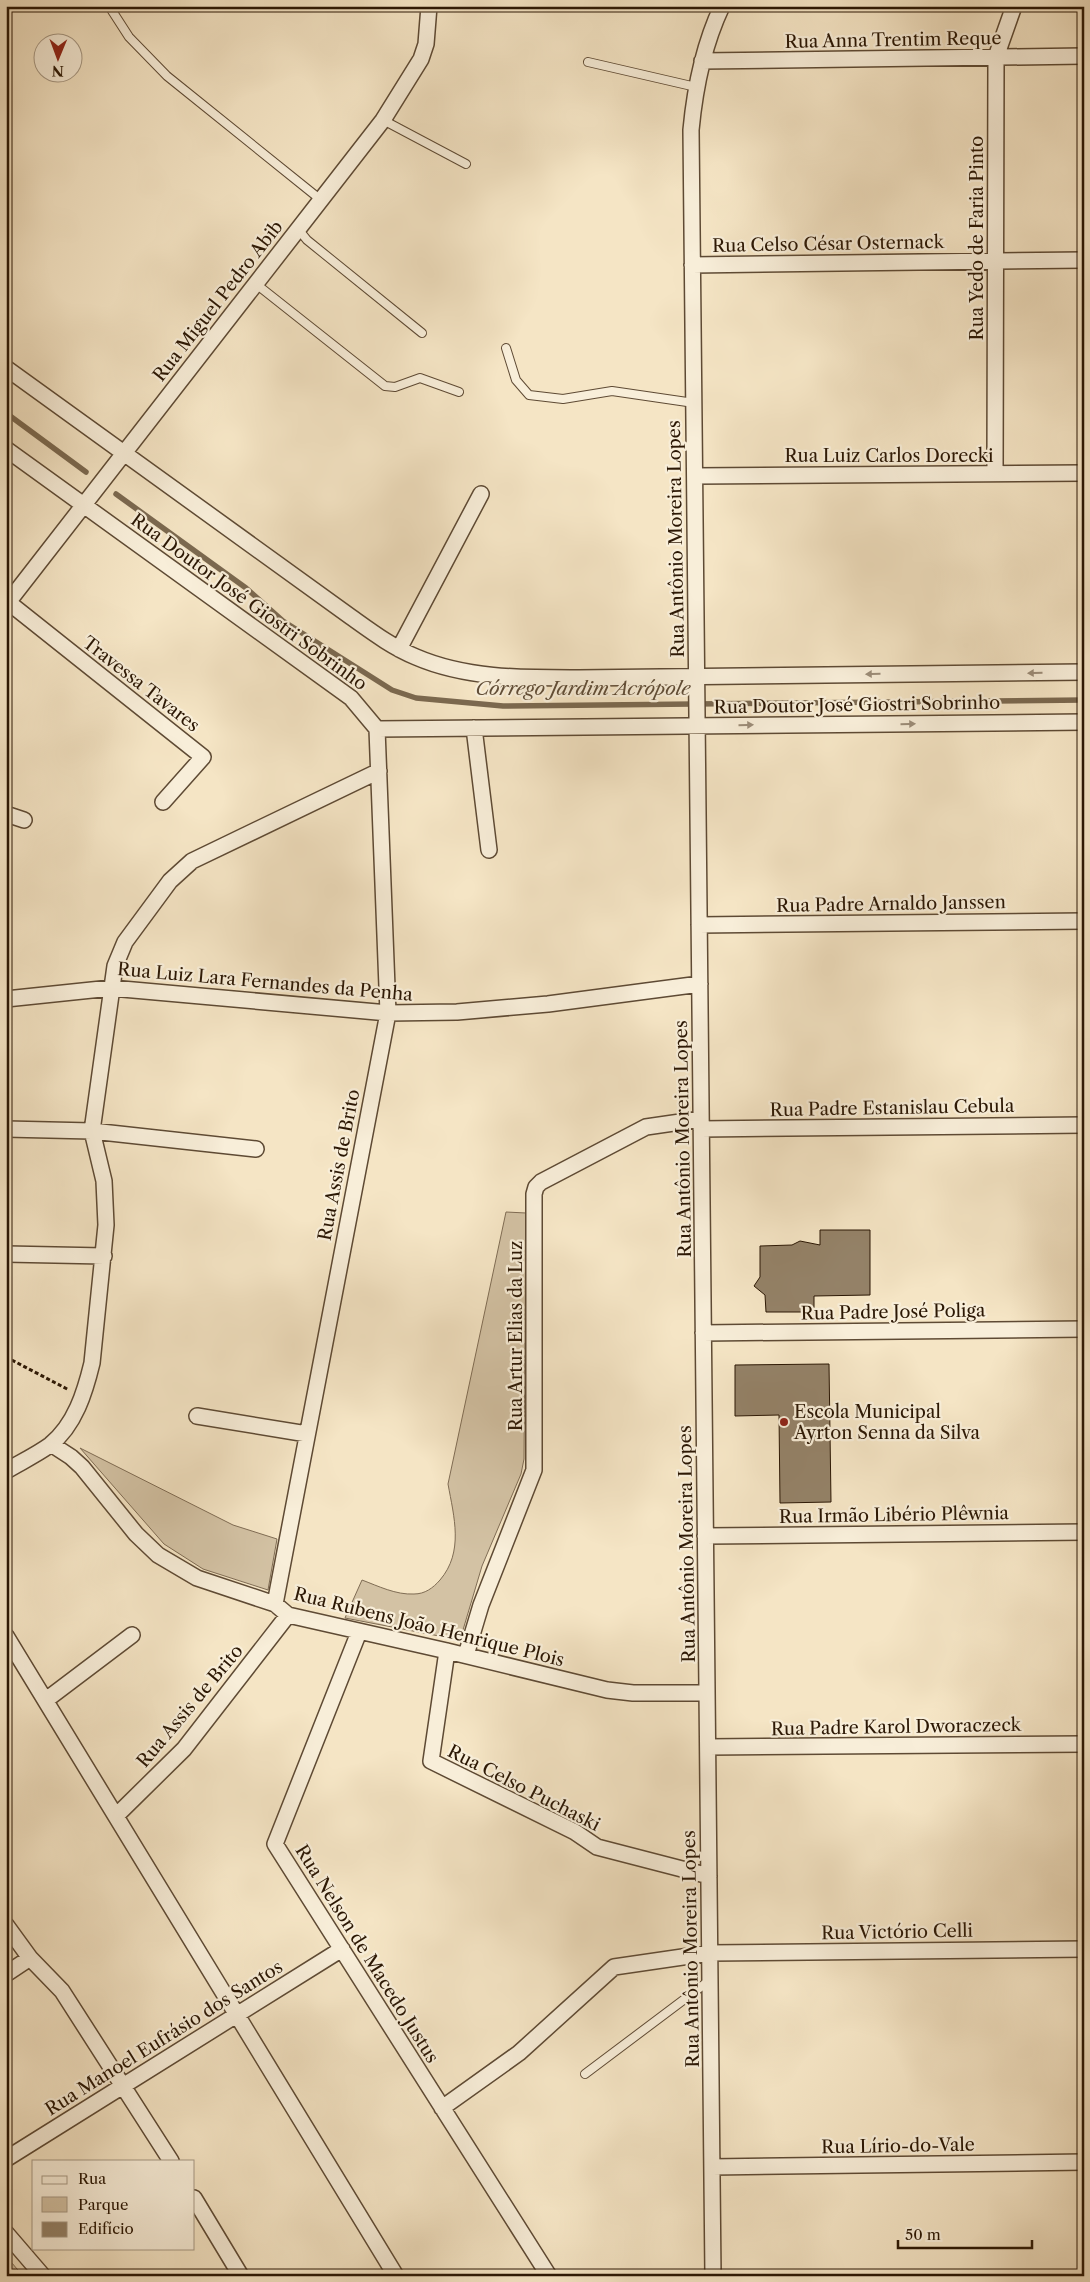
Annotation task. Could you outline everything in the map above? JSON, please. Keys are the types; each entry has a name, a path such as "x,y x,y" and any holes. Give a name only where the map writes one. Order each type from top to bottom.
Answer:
{"street":[{"name":"Rua Miguel Pedro Abib","path":"7,604 383,120 421,59 426,44 430,6"},
{"name":"Rua Antônio Moreira Lopes","path":"713,2276 691,130 696,87 702,60 722,6"},
{"name":"Rua Yedo de Faria Pinto","path":"995,473 996,57 1014,6"},
{"name":"Rua Anna Trentim Reque","path":"702,60 1084,56"},
{"name":"Rua Celso César Osternack","path":"692,265 1084,260"},
{"name":"Rua Doutor José Giostri Sobrinho","path":"6,368 351,617 399,649 440,666 503,676 579,678 1084,672"},
{"name":"Rua Doutor José Giostri Sobrinho","path":"6,449 351,698 377,729 1084,722"},
{"name":"Rua Luiz Carlos Dorecki","path":"694,476 1084,473"},
{"path":"399,649 481,494"},
{"name":"Travessa Tavares","path":"7,604 203,757 163,802"},
{"path":"474,728 488,850"},
{"name":"Rua Assis de Brito","path":"275,1604 388,1013 377,729"},
{"path":"6,1471 51,1444 74,1415 83,1398 92,1362 104,1256 106,1203 92,1132 111,988 115,966 125,942 180,869 204,854 380,771"},
{"path":"6,814 24,820"},
{"name":"Rua Padre Arnaldo Janssen","path":"699,925 1084,921"},
{"name":"Rua Luiz Lara Fernandes da Penha","path":"6,999 111,988 388,1013 457,1012 515,1008 700,984"},
{"name":"Rua Padre Estanislau Cebula","path":"701,1124 1084,1125"},
{"name":"Rua Artur Elias da Luz","path":"466,1655 481,1605 534,1470 536,1187 541,1182 646,1127 701,1124"},
{"path":"6,1129 92,1132 256,1149"},
{"path":"6,1254 104,1256"},
{"name":"Rua Padre José Poliga","path":"703,1333 1084,1329"},
{"path":"197,1416 307,1434"},
{"name":"Rua Rubens João Henrique Plois","path":"51,1444 82,1467 136,1534 158,1555 197,1578 275,1604 288,1615 466,1655 608,1690 633,1693 707,1693"},
{"name":"Rua Irmão Libério Plêwnia","path":"706,1536 1084,1532"},
{"name":"Rua Assis de Brito","path":"116,1816 184,1749 288,1615"},
{"name":"Rua Nelson de Macedo Justus","path":"358,1632 275,1844 549,2276"},
{"path":"46,1700 132,1635"},
{"path":"6,1636 396,2276"},
{"name":"Rua Celso Puchaski","path":"447,1651 431,1761 575,1832 597,1848 709,1876"},
{"name":"Rua Padre Karol Dworaczeck","path":"708,1747 1084,1744"},
{"path":"6,1925 30,1958 62,1991 170,2160"},
{"name":"Rua Manoel Eufrásio dos Santos","path":"6,2159 342,1949"},
{"name":"Rua Victório Celli","path":"442,2108 519,2053 614,1967 710,1953 1084,1949"},
{"path":"6,1974 30,1958"},
{"name":"Rua Lírio-do-Vale","path":"712,2167 1084,2162"},
{"path":"195,2200 241,2276"},
{"path":"6,2233 43,2276"}],"lane":[{"path":"109,6 128,36 167,76 321,200"},
{"path":"588,62 696,87"},
{"path":"383,120 466,164"},
{"path":"298,229 307,240 422,333"},
{"path":"256,284 385,386 395,387 420,378 459,392"},
{"path":"506,348 516,380 529,395 563,399 612,391 694,403"},
{"path":"585,2074 710,1980"}],"path":[{"path":"6,1357 83,1398"}],"green space":[{"path":"506,1212 526,1213 524,1459 521,1474 482,1566 460,1640 345,1618 362,1580 387,1590 407,1594 422,1593 432,1588 440,1580 452,1558 455,1534 448,1484"},
{"path":"80,1448 233,1525 277,1539 268,1590 203,1569 164,1544"},
{"path":"6,2256 23,2276 6,2276"}],"building":[{"path":"820,1230 870,1230 870,1295 814,1296 814,1312 766,1312 765,1295 754,1286 760,1277 760,1246 792,1245 800,1241 820,1245"},
{"path":"829,1364 831,1502 780,1503 779,1415 735,1416 735,1365"}],"waterway":[{"name":"Córrego Jardim Acrópole","path":"6,413 86,472"},
{"name":"Córrego Jardim Acrópole","path":"116,494 246,588 283,621 392,690 416,698 503,706 1084,700"}],"place":[{"name":"Escola Municipal Ayrton Senna da Silva","path":"784,1422"}]}
